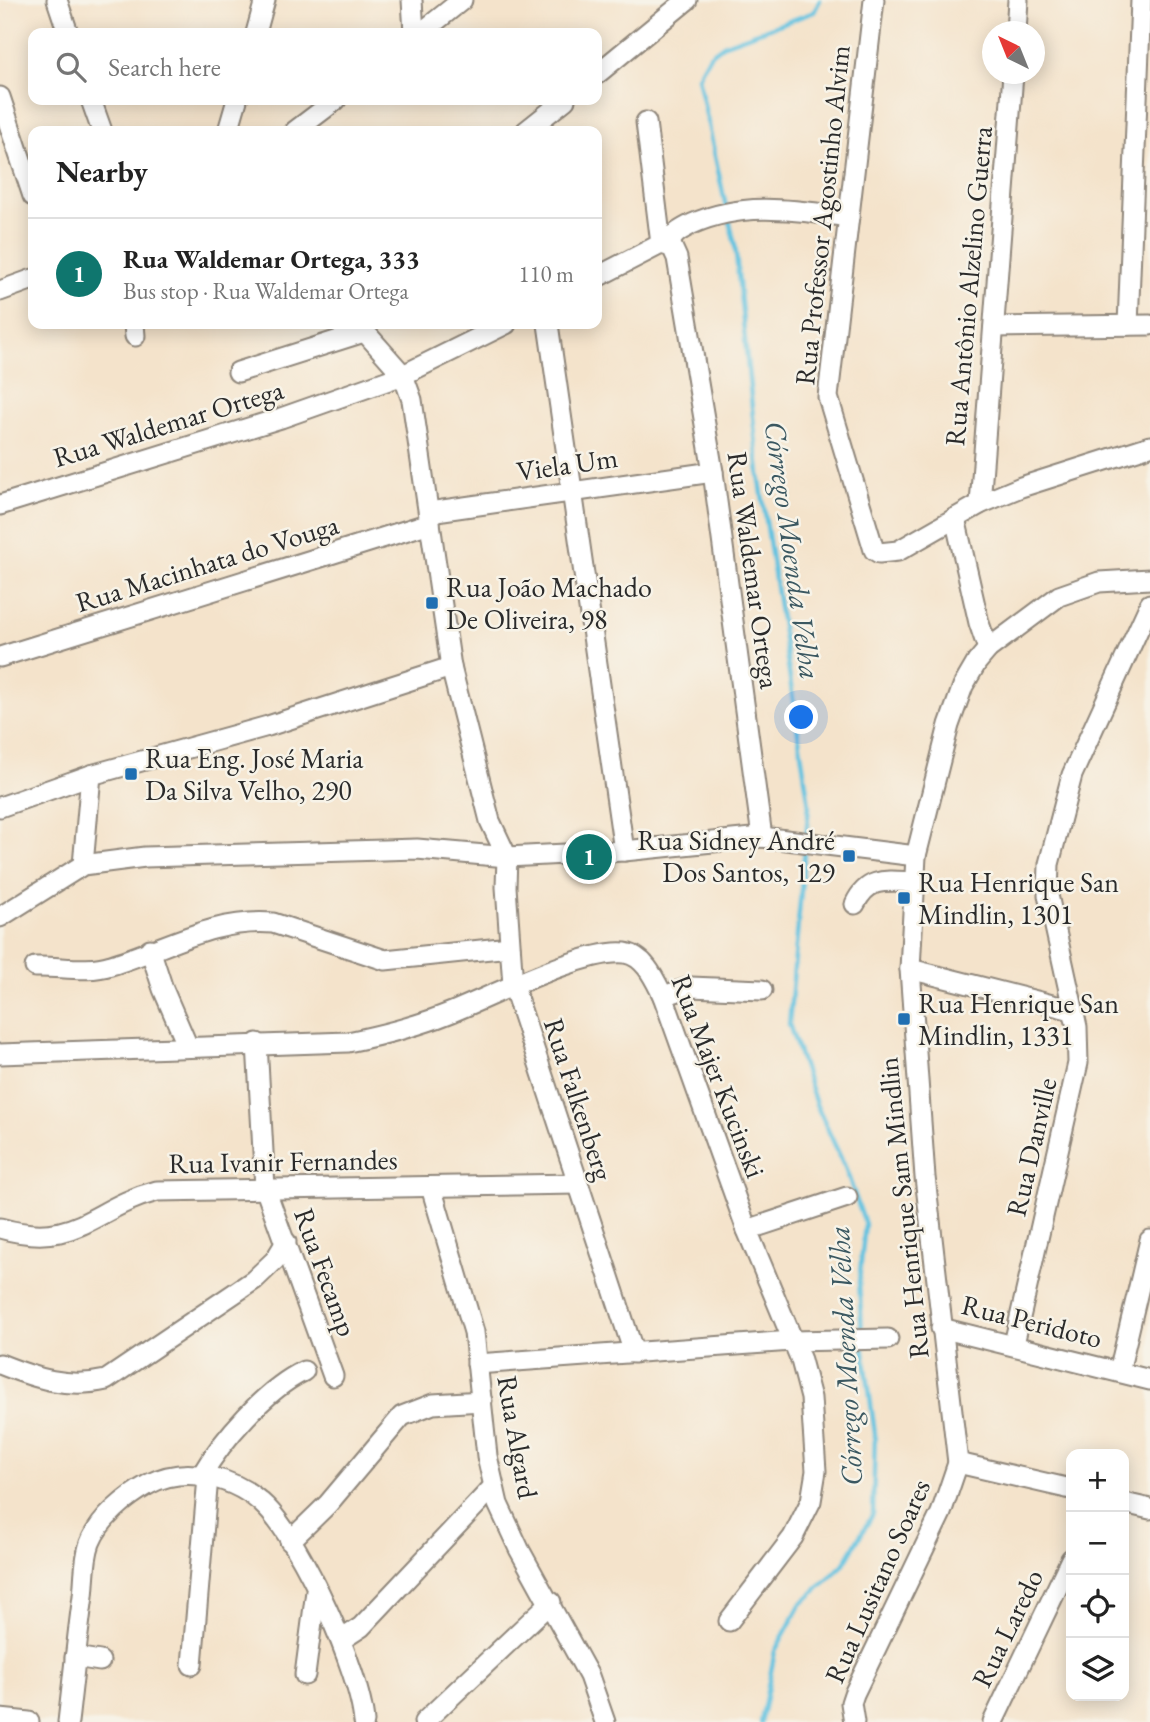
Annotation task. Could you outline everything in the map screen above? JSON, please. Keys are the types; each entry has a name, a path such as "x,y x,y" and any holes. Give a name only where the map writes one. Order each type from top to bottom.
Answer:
{"street":[{"path":"57,0 66,28"},
{"path":"257,28 265,0"},
{"path":"412,0 414,28"},
{"path":"427,28 462,0"},
{"path":"602,70 687,0"},
{"name":"Rua Professor Agostinho Alvim","path":"874,0 828,397 871,543 879,554 898,551 981,503 1150,446"},
{"path":"1017,21 1018,0"},
{"path":"1128,325 1143,183 1141,0"},
{"name":"Rua Antônio Alzelino Guerra","path":"981,503 1012,84"},
{"path":"0,97 28,181"},
{"path":"93,105 101,126"},
{"path":"229,126 236,105"},
{"path":"302,126 329,105"},
{"path":"532,126 559,105"},
{"name":"Rua Waldemar Ortega","path":"646,122 664,244 677,258 771,838"},
{"path":"602,274 664,244 677,231 715,214 746,208 849,217"},
{"path":"0,291 28,281"},
{"path":"995,327 1150,325"},
{"path":"238,372 358,329"},
{"path":"362,329 403,375 412,400 451,667 490,821 507,857"},
{"name":"Rua Waldemar Ortega","path":"0,505 256,426 403,375 496,329"},
{"path":"549,329 570,492 624,851"},
{"name":"Viela Um","path":"429,517 570,492 713,472"},
{"name":"Rua Macinhata do Vouga","path":"0,657 429,517"},
{"path":"956,518 979,622 988,649"},
{"name":"Rua Henrique Sam Mindlin","path":"958,1463 925,1177 910,969 916,856 948,725 970,673 988,649 1059,596 1080,587 1108,581 1150,579"},
{"name":"Rua Danville","path":"1014,1344 1078,1063 1079,1044 1048,895 1049,864 1072,775 1150,604"},
{"path":"0,807 90,775 268,726 451,667"},
{"path":"83,865 90,775"},
{"path":"0,917 83,865 145,857 323,849 417,849 507,857 624,851 771,838 916,856"},
{"name":"Rua Falkenberg","path":"507,857 513,985 634,1353"},
{"path":"855,904 862,889 869,884 915,882"},
{"path":"35,967 89,969 110,966 208,929 255,921 273,923 385,960 510,947"},
{"path":"150,949 159,981 188,1047"},
{"name":"Rua Majer Kucinski","path":"0,1054 257,1043 312,1045 391,1033 446,1015 513,985 602,956 627,953 648,969 663,996 747,1230 801,1360 811,1398 815,1489 793,1537 729,1621"},
{"path":"910,969 1072,1010"},
{"path":"663,996 691,988 762,990"},
{"name":"Rua Fecamp","path":"257,1043 265,1188 333,1376"},
{"name":"Rua Ivanir Fernandes","path":"0,1228 32,1234 63,1234 129,1199 157,1191 578,1184"},
{"name":"Rua Algard","path":"431,1187 474,1332 494,1487 519,1549 551,1602 589,1676 605,1722"},
{"path":"747,1230 847,1197"},
{"path":"1119,1372 1150,1240"},
{"path":"0,1364 58,1383 87,1385 106,1380 254,1280 275,1260 286,1242"},
{"name":"Rua Peridoto","path":"941,1328 1150,1380"},
{"path":"477,1364 792,1341 888,1339"},
{"path":"192,1665 204,1477 219,1450 275,1388 304,1371"},
{"path":"290,1541 328,1504 402,1416 433,1404 482,1401"},
{"path":"958,1463 1066,1488"},
{"name":"Rua Lusitano Soares","path":"854,1722 851,1703 854,1694 941,1513 958,1463"},
{"path":"68,1722 88,1555 95,1534 121,1504 160,1478 204,1477 227,1481 256,1499 276,1518 349,1658 364,1722"},
{"path":"341,1640 361,1628 494,1487"},
{"path":"1129,1504 1150,1509"},
{"name":"Rua Laredo","path":"993,1722 1066,1569"},
{"path":"305,1675 316,1591"},
{"path":"424,1722 551,1602"},
{"path":"75,1657 100,1661"},
{"path":"0,1719 29,1722"}],"waterway":[{"name":"Córrego Moenda Velha","path":"726,207 698,77 710,55 725,44 814,12 820,0"},
{"name":"Córrego Moenda Velha","path":"729,219 735,245 759,474 809,805 806,838"},
{"name":"Córrego Moenda Velha","path":"805,846 789,1024 816,1104 845,1167 865,1224 859,1282 862,1333"},
{"name":"Córrego Moenda Velha","path":"761,1722 775,1651 800,1605 843,1565 873,1514 875,1434 863,1345"}],"place":[{"name":"Rua João Machado De Oliveira, 98","path":"432,603"},
{"name":"Rua Eng. José Maria Da Silva Velho, 290","path":"131,774"},
{"name":"Rua Sidney André Dos Santos, 129","path":"849,856"},
{"name":"Rua Waldemar Ortega, 333","path":"589,857"},
{"name":"Rua Henrique San Mindlin, 1301","path":"904,898"},
{"name":"Rua Henrique San Mindlin, 1331","path":"904,1019"}]}
